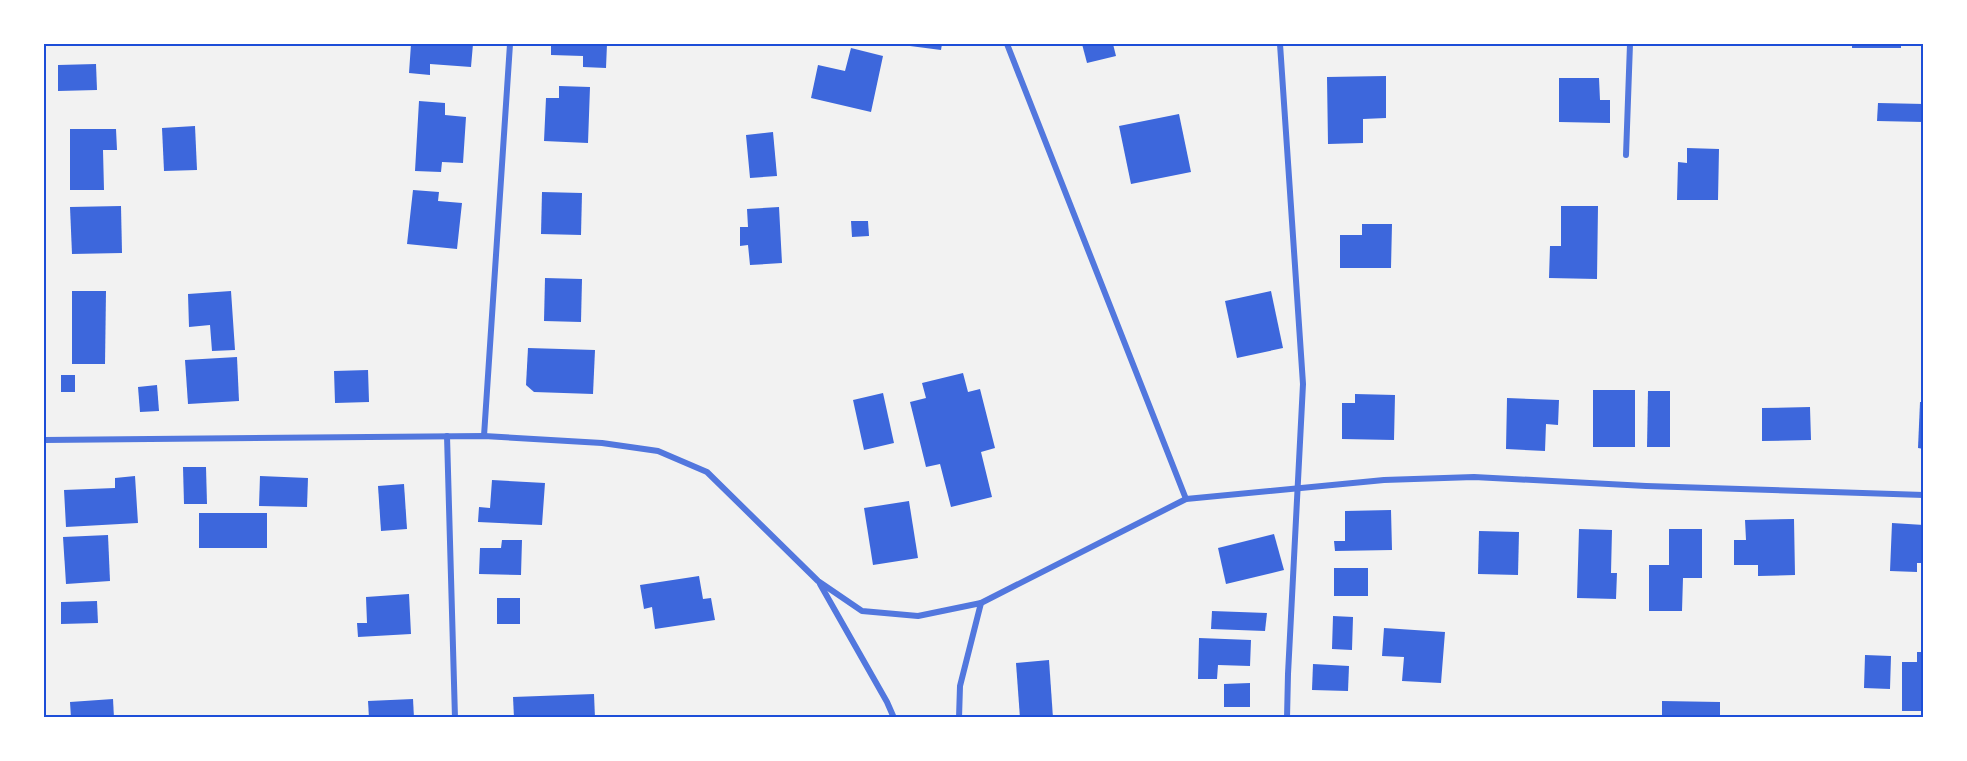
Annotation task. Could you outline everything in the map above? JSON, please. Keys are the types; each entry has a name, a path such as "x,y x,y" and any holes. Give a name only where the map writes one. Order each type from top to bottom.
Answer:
{"street":[{"path":"484,436 510,44"},
{"path":"1006,44 1186,499"},
{"path":"1280,44 1303,384 1287,717"},
{"path":"1626,155 1630,44"},
{"path":"447,436 455,717"},
{"path":"44,440 484,436 602,443 658,451 707,472 818,581 862,611 918,616 981,603 1186,499 1384,480 1474,477 1646,486 1923,495"},
{"path":"818,581 894,717"},
{"path":"959,717 960,686 981,603"}],"building":[{"path":"411,44 473,44 471,67 430,64 430,75 409,73"},
{"path":"551,44 607,44 606,68 583,67 583,56 551,55"},
{"path":"910,44 942,44 941,50 910,46"},
{"path":"1082,44 1113,44 1116,56 1087,63"},
{"path":"1852,44 1901,44 1901,48 1852,48"},
{"path":"851,48 883,56 871,112 811,98 818,65 845,71"},
{"path":"96,64 97,90 58,91 58,65"},
{"path":"1386,76 1386,118 1363,119 1363,143 1328,144 1327,77"},
{"path":"1559,78 1599,78 1600,100 1610,100 1610,123 1559,122"},
{"path":"559,86 590,87 588,143 544,141 546,98 559,98"},
{"path":"419,101 445,103 445,115 466,117 463,163 442,162 441,172 415,171"},
{"path":"1878,103 1924,104 1924,122 1877,121"},
{"path":"1179,114 1191,172 1131,184 1119,126"},
{"path":"195,126 197,170 164,171 162,128"},
{"path":"70,129 116,129 117,150 103,150 104,190 70,190"},
{"path":"773,132 777,176 750,178 746,135"},
{"path":"1687,148 1719,149 1718,200 1677,200 1678,162 1687,163"},
{"path":"413,190 439,192 438,201 462,203 457,249 407,244"},
{"path":"542,192 582,193 581,235 541,234"},
{"path":"121,206 122,253 72,254 70,207"},
{"path":"1561,206 1598,206 1597,279 1549,278 1550,246 1561,246"},
{"path":"779,207 782,263 750,265 748,245 740,246 740,227 748,227 747,209"},
{"path":"851,221 868,221 869,236 852,237"},
{"path":"1362,224 1392,224 1391,268 1340,268 1340,235 1362,235"},
{"path":"545,278 582,279 581,322 544,321"},
{"path":"72,291 106,291 105,364 72,364"},
{"path":"231,291 235,350 212,351 210,325 189,327 188,294"},
{"path":"1271,291 1283,348 1237,358 1225,301"},
{"path":"528,348 595,350 593,394 534,392 526,385"},
{"path":"237,357 239,401 188,404 185,360"},
{"path":"368,370 369,402 335,403 334,371"},
{"path":"963,373 968,392 980,389 995,448 981,452 992,497 951,507 940,464 926,467 910,402 926,398 922,383"},
{"path":"61,375 75,375 75,392 61,392"},
{"path":"157,385 159,411 140,412 138,387"},
{"path":"1593,390 1635,390 1635,447 1593,447"},
{"path":"1648,391 1670,391 1670,447 1647,447"},
{"path":"883,393 894,443 864,450 853,400"},
{"path":"1355,394 1395,395 1394,440 1342,439 1342,403 1355,403"},
{"path":"1507,398 1559,400 1558,425 1546,424 1545,451 1506,449"},
{"path":"1920,402 1924,402 1924,449 1918,448"},
{"path":"1810,407 1811,440 1762,441 1762,408"},
{"path":"183,467 206,467 207,504 184,504"},
{"path":"135,476 138,523 66,527 64,490 115,488 115,478"},
{"path":"260,476 308,478 307,507 259,506"},
{"path":"492,480 545,483 542,525 478,522 479,507 490,508"},
{"path":"404,484 407,529 381,531 378,486"},
{"path":"909,501 918,558 873,565 864,508"},
{"path":"1391,510 1392,550 1335,551 1334,541 1345,541 1345,511"},
{"path":"199,513 267,513 267,548 199,548"},
{"path":"1794,519 1795,575 1758,576 1758,565 1734,565 1734,540 1746,540 1745,520"},
{"path":"1892,523 1924,525 1924,563 1917,563 1917,572 1890,571"},
{"path":"1579,529 1612,530 1611,573 1617,573 1616,599 1577,598"},
{"path":"1669,529 1702,529 1702,578 1683,578 1682,611 1649,611 1649,565 1669,565"},
{"path":"1479,531 1519,532 1518,575 1478,574"},
{"path":"1274,534 1284,570 1226,584 1218,548"},
{"path":"108,535 110,581 66,584 63,537"},
{"path":"502,540 522,540 521,575 479,574 480,548 501,548"},
{"path":"1334,568 1368,568 1368,596 1334,596"},
{"path":"699,576 703,599 711,598 715,620 655,629 652,607 644,609 640,585"},
{"path":"409,594 411,634 358,637 357,623 367,623 366,597"},
{"path":"497,598 520,598 520,624 497,624"},
{"path":"97,601 98,623 61,624 61,602"},
{"path":"1212,611 1267,613 1265,631 1211,629"},
{"path":"1333,616 1353,617 1352,650 1332,649"},
{"path":"1384,628 1445,632 1441,683 1402,681 1404,657 1382,656"},
{"path":"1199,638 1251,640 1250,666 1218,665 1217,679 1198,679"},
{"path":"1917,652 1924,652 1924,711 1902,711 1902,662 1917,662"},
{"path":"1865,655 1891,656 1890,689 1864,688"},
{"path":"1049,660 1053,718 1020,718 1016,663"},
{"path":"1313,664 1349,666 1348,691 1312,690"},
{"path":"1250,683 1250,707 1224,707 1224,684"},
{"path":"594,694 595,718 514,718 513,697"},
{"path":"113,699 114,718 71,718 70,702"},
{"path":"413,699 414,718 369,718 368,701"},
{"path":"1662,701 1720,702 1720,718 1662,718"}]}
